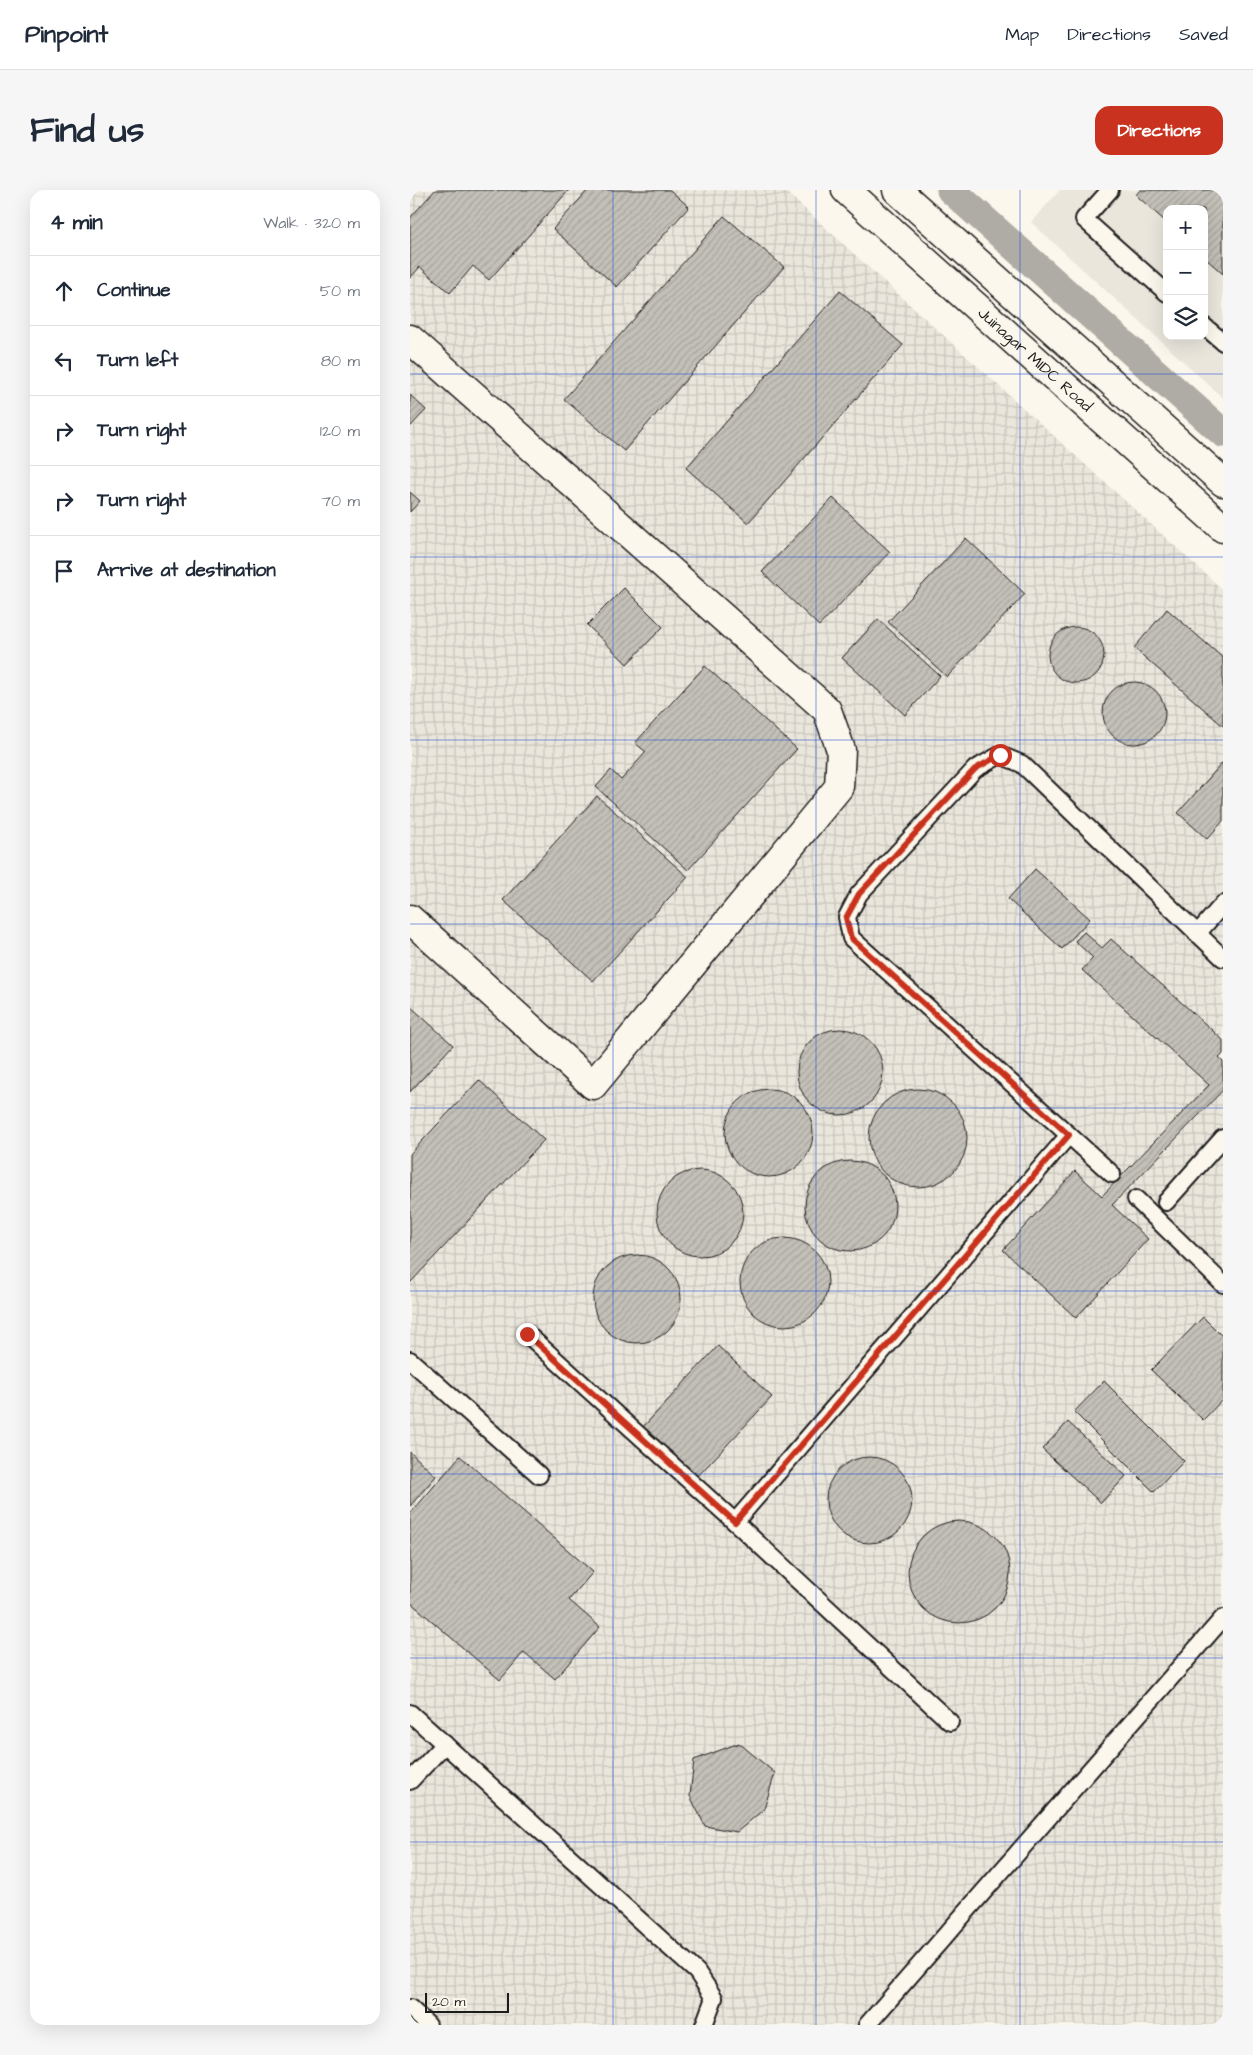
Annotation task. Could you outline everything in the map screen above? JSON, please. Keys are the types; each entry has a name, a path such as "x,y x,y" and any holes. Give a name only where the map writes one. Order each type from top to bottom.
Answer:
{"street":[{"name":"Juinagar MIDC Road","path":"846,190 1223,528"},
{"path":"897,190 1223,482"},
{"path":"410,339 827,710 841,750 839,788 593,1086 410,918"}],"lane":[{"path":"1110,190 1084,219 1163,288"},
{"path":"1208,329 1223,342"},
{"path":"1112,1174 851,938 846,918 859,894 975,769 1000,755 1022,764 1223,958"},
{"path":"1197,934 1223,904"},
{"path":"735,1522 1069,1135"},
{"path":"1166,1202 1223,1138"},
{"path":"1136,1199 1223,1284"},
{"path":"527,1334 735,1522 950,1722"},
{"path":"410,1360 539,1475"},
{"path":"867,2025 1223,1618"},
{"path":"410,1713 697,1972 714,1998 704,2025"},
{"path":"410,1781 445,1744"},
{"path":"410,2008 428,2025"}],"shaded area":[{"path":"410,190 784,190 1223,590 1223,2025 410,2025"},
{"path":"1060,190 1223,190 1223,398 1031,222"}],"building":[{"path":"435,190 569,190 489,280 473,266 450,293 420,267 410,278 410,218"},
{"path":"588,190 670,190 689,207 617,287 553,229"},
{"path":"1140,190 1223,190 1223,274 1208,261 1208,205 1163,205 1163,219 1136,195"},
{"path":"724,216 784,267 624,451 564,399"},
{"path":"840,291 903,345 748,523 686,468"},
{"path":"410,395 426,410 410,427"},
{"path":"410,492 420,501 410,512"},
{"path":"833,498 890,552 819,626 762,572"},
{"path":"966,538 1025,594 947,677 888,622"},
{"path":"624,588 663,627 627,664 587,625"},
{"path":"1167,609 1223,658 1223,726 1134,648"},
{"path":"878,619 940,676 905,715 842,658"},
{"path":"1070,627 1082,627 1092,631 1100,639 1104,655 1100,671 1092,679 1082,683 1070,683 1060,679 1052,671 1048,661 1048,649 1052,639 1060,631"},
{"path":"705,666 797,749 688,870 596,787 611,770 621,780 646,752 635,743"},
{"path":"1128,682 1140,682 1156,691 1163,701 1165,713 1163,725 1156,735 1140,744 1128,744 1117,739 1108,730 1103,719 1103,707 1108,696 1117,687"},
{"path":"1223,762 1223,821 1207,839 1178,813"},
{"path":"597,796 688,877 593,981 503,900"},
{"path":"1035,869 1090,919 1062,949 1008,899"},
{"path":"1084,932 1102,948 1111,939 1223,1040 1223,1054 1219,1058 1223,1062 1223,1090 1112,1205 1148,1239 1076,1318 1003,1250 1075,1171 1102,1196 1209,1085 1082,970 1093,958 1075,941"},
{"path":"410,1006 453,1045 410,1092"},
{"path":"840,1029 856,1033 870,1042 879,1056 883,1072 879,1088 870,1102 856,1111 840,1115 824,1111 810,1102 801,1088 797,1072 801,1056 810,1042 824,1033"},
{"path":"479,1080 544,1140 410,1283 410,1154"},
{"path":"769,1089 786,1093 800,1102 809,1116 813,1133 809,1150 800,1164 786,1173 769,1177 752,1173 738,1164 729,1150 725,1133 729,1116 738,1102 752,1093"},
{"path":"918,1089 937,1093 953,1103 963,1119 967,1138 963,1157 953,1173 937,1183 918,1187 899,1183 883,1173 873,1157 869,1138 873,1119 883,1103 899,1093"},
{"path":"850,1161 867,1165 882,1174 891,1189 895,1206 891,1223 882,1238 867,1247 850,1251 833,1247 818,1238 809,1223 805,1206 809,1189 818,1174 833,1165"},
{"path":"700,1170 716,1174 730,1183 739,1197 743,1213 739,1229 730,1243 716,1252 700,1256 684,1252 670,1243 661,1229 657,1213 661,1197 670,1183 684,1174"},
{"path":"775,1238 793,1238 809,1245 821,1257 828,1273 828,1291 821,1307 809,1319 793,1326 775,1326 759,1319 747,1307 740,1291 740,1273 747,1257 759,1245"},
{"path":"637,1255 654,1259 668,1268 677,1282 681,1299 677,1316 668,1330 654,1339 637,1343 620,1339 606,1330 597,1316 593,1299 597,1282 606,1268 620,1259"},
{"path":"1203,1317 1223,1337 1223,1399 1203,1420 1151,1370"},
{"path":"718,1346 772,1397 696,1478 642,1428"},
{"path":"1104,1381 1184,1461 1154,1492 1074,1412"},
{"path":"1068,1422 1126,1476 1101,1503 1042,1449"},
{"path":"410,1452 436,1476 410,1506"},
{"path":"460,1456 593,1572 569,1600 600,1627 555,1679 524,1652 500,1680 410,1602 410,1514"},
{"path":"869,1457 886,1460 900,1469 909,1483 912,1500 909,1517 900,1531 886,1540 869,1543 852,1540 838,1531 829,1517 826,1500 829,1483 838,1469 852,1460"},
{"path":"959,1521 978,1525 995,1536 1006,1553 1010,1572 1006,1591 995,1608 978,1619 959,1623 940,1619 923,1608 912,1591 908,1572 912,1553 923,1536 940,1525"},
{"path":"739,1743 775,1773 764,1809 737,1832 705,1826 690,1796 694,1760"}],"waterway":[{"path":"951,190 1223,433"}],"route":[{"path":"527,1334 735,1522 1069,1135 851,938 846,918 859,894 975,769 1000,755"}]}
